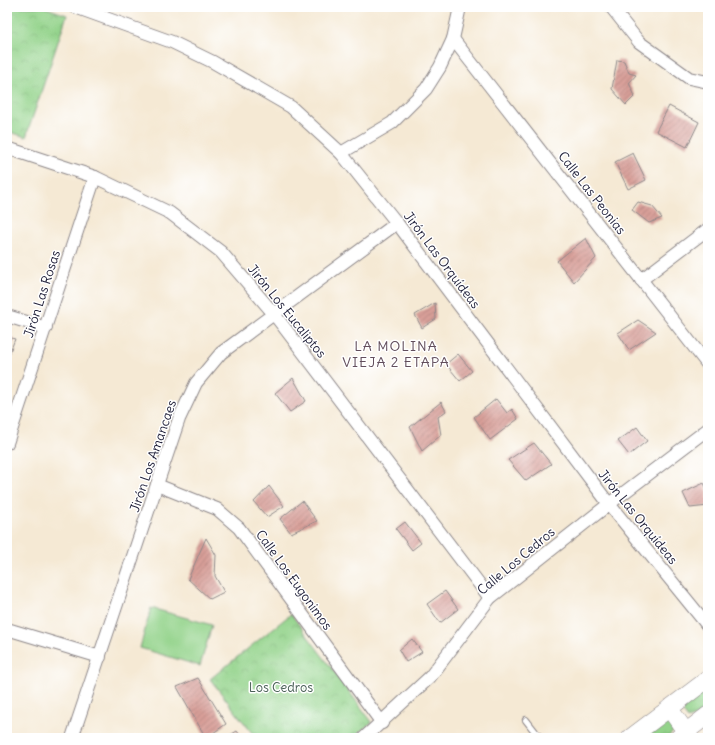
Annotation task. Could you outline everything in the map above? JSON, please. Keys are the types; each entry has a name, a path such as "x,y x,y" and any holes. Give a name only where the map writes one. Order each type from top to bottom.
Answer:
{"main road":[{"path":"630,738 708,679"},
{"path":"669,708 682,735 708,715"}],"street":[{"name":"Jirón Las Orquídeas","path":"75,7 130,25 172,42 213,62 291,108 341,153 397,223 609,504 708,626"},
{"path":"341,153 392,123 426,89 440,67 454,39 460,7"},
{"path":"611,7 639,42 689,78 708,82"},
{"name":"Calle Las Peonias","path":"454,39 708,365"},
{"name":"Jirón Los Eucaliptos","path":"7,148 95,177 170,213 221,252 274,314 490,598"},
{"name":"Jirón Las Rosas","path":"7,443 95,177"},
{"name":"Jirón Los Amancaes","path":"72,738 178,419 196,383 221,353 397,223"},
{"path":"641,280 708,229"},
{"path":"7,316 46,328"},
{"name":"Calle Los Cedros","path":"364,738 382,723 430,677 490,598 609,504 708,429"},
{"name":"Calle Los Eugonimos","path":"157,485 217,509 239,528 382,723"},
{"path":"7,629 100,657"}],"lane":[{"path":"526,720 540,738"}],"green space":[{"path":"7,7 44,7 67,15 26,137 7,131"},
{"path":"151,608 212,625 200,666 140,648"},
{"name":"Los Cedros","path":"291,614 372,722 352,738 256,738 210,679"},
{"path":"708,688 708,707 696,716 688,719 683,712 684,707"},
{"path":"666,722 673,728 673,732 667,738 642,738"}],"building":[{"path":"617,60 624,61 629,73 636,75 629,83 635,96 626,105 612,89"},
{"path":"669,106 699,122 687,147 656,131"},
{"path":"633,153 646,180 628,189 615,162"},
{"path":"638,202 652,206 662,218 649,223 632,210"},
{"path":"586,238 596,258 574,282 557,261"},
{"path":"435,303 436,319 422,328 415,315"},
{"path":"638,320 656,332 629,350 618,333"},
{"path":"7,337 15,339 7,359"},
{"path":"458,354 472,371 460,381 446,364"},
{"path":"293,378 306,401 290,412 275,393"},
{"path":"496,399 507,413 512,409 518,419 490,440 474,417"},
{"path":"441,402 446,411 438,417 441,435 422,451 410,427"},
{"path":"637,427 647,441 629,455 618,441"},
{"path":"534,443 551,464 526,481 508,460"},
{"path":"704,483 708,491 708,506 690,508 683,493"},
{"path":"269,486 284,506 267,517 254,502"},
{"path":"302,501 317,521 291,533 280,519"},
{"path":"405,522 421,543 412,550 396,529"},
{"path":"206,538 216,555 215,576 224,592 210,599 188,579"},
{"path":"445,591 458,609 440,623 427,604"},
{"path":"412,639 422,652 406,662 399,650"},
{"path":"198,678 226,724 206,738 177,687"},
{"path":"237,731 242,738 225,738"}],"district":[{"name":"LA MOLINA VIEJA 2 ETAPA","path":"396,354"}]}
